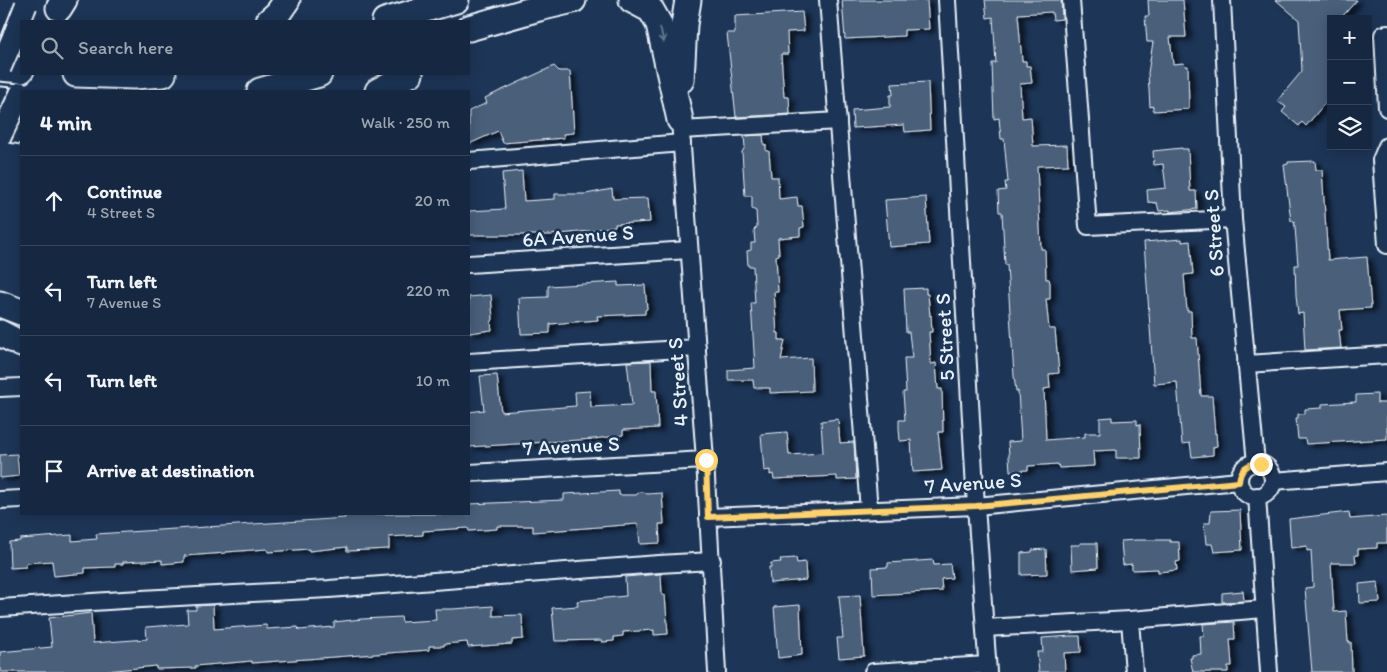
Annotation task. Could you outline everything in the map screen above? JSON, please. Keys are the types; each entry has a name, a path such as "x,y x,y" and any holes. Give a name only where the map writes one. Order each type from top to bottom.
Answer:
{"highway":[{"path":"270,20 278,13 287,0"},
{"path":"388,20 456,0"},
{"path":"470,28 573,0"},
{"path":"632,0 651,10 659,24 681,131"},
{"path":"681,131 684,25 688,0"},
{"path":"470,43 539,8"},
{"path":"0,49 20,51"},
{"path":"0,68 20,70"},
{"path":"105,75 148,75"},
{"path":"263,90 316,75"},
{"path":"380,90 408,75"},
{"path":"0,100 20,102"},
{"path":"0,128 20,131"},
{"path":"0,304 20,312"},
{"path":"0,333 20,344"},
{"path":"0,343 20,345"}],"main road":[{"path":"20,20 26,5"},
{"path":"0,68 20,20"},
{"path":"0,137 20,95"}],"street":[{"path":"828,0 869,510"},
{"name":"5 Street S","path":"947,0 976,506 988,669"},
{"path":"1071,0 1088,226 1233,219"},
{"name":"6 Street S","path":"1222,0 1233,219 1256,463"},
{"path":"1387,34 1383,35 1387,108"},
{"path":"470,161 681,131 838,121"},
{"name":"4 Street S","path":"681,131 706,460 717,672"},
{"path":"1387,146 1381,160 1387,245"},
{"name":"6A Avenue S","path":"470,264 690,250"},
{"path":"470,362 697,348"},
{"path":"1246,364 1387,354"},
{"path":"0,388 20,387"},
{"name":"7 Avenue S","path":"470,473 706,460"},
{"path":"1256,463 1270,470 1273,481 1269,491 1257,496 1248,495 1239,482 1242,471 1256,463"},
{"path":"1273,481 1387,472"},
{"name":"7 Avenue S","path":"708,517 976,506 1239,482"},
{"path":"1257,496 1269,672"},
{"path":"0,500 20,498"},
{"path":"0,608 339,588 712,561"},
{"path":"985,628 1264,610"},
{"path":"1130,620 1134,672"},
{"path":"873,672 988,669"}],"building":[{"path":"842,0 927,0 929,29 904,30 904,36 845,39"},
{"path":"985,0 1061,0 1062,19 1053,20 1052,12 1018,14 1022,61 1026,61 1026,66 1030,66 1032,83 1020,84 1022,118 1031,117 1033,146 1067,145 1068,165 1037,166 1041,249 1045,249 1046,279 1049,279 1050,283 1050,299 1046,299 1049,329 1055,329 1059,373 1049,374 1050,388 1044,389 1046,440 1085,437 1085,433 1100,433 1100,418 1112,417 1112,421 1137,420 1137,425 1140,424 1141,458 1116,458 1116,450 1093,451 1094,466 1059,468 1058,464 1028,466 1028,470 1010,471 1008,442 1021,441 1018,391 1016,391 1014,376 1002,212 999,212 998,191 1006,190 1005,182 1008,182 1004,139 1001,139 999,118 994,119 992,63 996,63 993,17 987,18"},
{"path":"1148,0 1183,0 1186,37 1170,37 1173,64 1184,63 1185,66 1188,66 1189,109 1153,111 1153,106 1150,107 1148,73 1153,42 1147,42 1145,16 1149,16"},
{"path":"1276,0 1357,0 1344,15 1327,15 1327,101 1306,126 1302,122 1299,126 1282,112 1286,107 1277,101 1302,71 1299,20"},
{"path":"802,12 804,31 787,32 788,54 781,54 784,97 789,97 790,114 736,117 727,33 735,33 735,16"},
{"path":"554,66 559,71 570,71 574,133 563,134 564,138 503,143 498,131 470,144 470,111 487,103 485,98"},
{"path":"928,82 930,130 905,132 904,125 853,128 852,110 890,107 890,95 893,95 892,84"},
{"path":"763,135 766,151 769,151 771,177 778,177 779,199 797,197 798,206 802,206 804,227 800,228 800,236 778,238 779,255 776,256 778,292 774,292 777,333 779,333 779,340 785,340 781,360 811,358 812,391 770,393 770,388 754,388 753,380 728,380 728,370 755,368 751,303 755,303 753,266 748,266 747,251 751,250 751,243 755,243 754,230 757,227 756,211 752,209 752,196 745,196 742,152 745,147 744,136"},
{"path":"1188,149 1190,191 1196,191 1197,209 1170,212 1170,210 1159,211 1157,203 1148,202 1147,190 1166,188 1163,164 1154,165 1153,151"},
{"path":"1315,161 1316,170 1322,170 1328,260 1367,257 1371,308 1340,310 1342,330 1339,330 1341,348 1305,350 1303,313 1298,314 1296,295 1295,265 1298,265 1295,227 1294,221 1291,221 1284,165 1288,164 1288,162"},
{"path":"522,171 524,201 555,199 555,194 586,194 612,189 613,199 648,198 650,222 615,224 615,226 599,230 550,235 470,235 470,211 505,209 502,173"},
{"path":"926,197 929,244 889,247 885,200"},
{"path":"1182,239 1182,242 1190,241 1193,274 1184,275 1187,311 1191,311 1192,338 1197,338 1201,396 1212,396 1217,446 1213,447 1213,455 1192,457 1190,443 1182,444 1177,382 1154,384 1144,242"},
{"path":"618,282 618,286 645,285 647,309 645,314 597,316 598,320 550,324 550,333 521,334 519,298 548,297 548,286"},
{"path":"926,288 931,315 932,332 929,332 931,364 936,363 938,389 942,389 943,432 938,432 942,470 913,472 911,440 900,441 899,428 899,420 905,420 903,392 906,392 904,358 912,358 909,332 906,332 904,289"},
{"path":"491,295 492,330 470,333 470,297"},
{"path":"651,361 652,391 656,391 658,428 623,430 623,435 594,439 470,447 470,412 484,410 480,376 497,375 501,412 576,406 575,392 590,391 591,407 632,405 627,362"},
{"path":"1377,394 1377,403 1387,403 1387,439 1306,444 1305,439 1298,439 1296,418 1298,418 1298,414 1305,414 1305,409 1322,408 1322,404 1356,402 1356,395"},
{"path":"838,419 840,443 854,442 856,479 837,480 837,476 774,479 773,474 770,475 770,470 764,471 761,434 787,432 789,455 823,453 821,421"},
{"path":"17,454 19,476 0,478 0,455"},
{"path":"619,491 619,495 636,495 640,492 647,494 662,493 664,524 659,524 660,543 640,544 638,524 533,532 533,526 497,526 497,529 469,531 468,528 423,531 423,535 389,537 389,549 347,551 347,547 309,551 309,549 268,552 267,549 226,552 184,556 184,562 162,564 162,560 123,562 123,564 115,564 115,567 85,568 85,573 54,576 52,561 26,563 26,567 10,568 9,542 20,541 20,539 72,535 72,541 97,539 96,534 345,518 345,515 470,515 470,504 564,500 564,494"},
{"path":"1240,510 1242,550 1214,552 1212,544 1206,544 1204,523 1210,523 1211,511"},
{"path":"1349,512 1350,519 1387,516 1387,543 1377,543 1377,548 1358,549 1358,555 1355,555 1356,563 1331,563 1334,612 1346,611 1348,642 1351,642 1352,672 1312,672 1305,588 1313,587 1311,550 1307,551 1307,546 1291,548 1289,519"},
{"path":"1170,540 1170,542 1179,542 1180,561 1176,562 1177,570 1158,572 1158,569 1132,570 1132,564 1123,565 1121,541"},
{"path":"1080,543 1097,543 1098,568 1072,570 1071,545 1080,545"},
{"path":"1046,549 1047,574 1021,575 1021,553"},
{"path":"796,558 797,563 805,562 806,580 770,583 769,567 771,567 771,563 781,562 780,559"},
{"path":"933,560 934,565 950,564 952,578 941,579 942,591 873,595 872,568 888,567 888,563"},
{"path":"661,574 662,595 665,595 668,634 654,635 654,630 623,632 623,636 614,637 614,641 555,641 552,608 578,606 577,601 626,596 625,577"},
{"path":"1378,582 1380,602 1360,603 1359,584"},
{"path":"1243,591 1244,601 1222,602 1222,593"},
{"path":"860,595 864,656 839,658 837,638 843,638 839,596"},
{"path":"213,605 214,629 266,625 267,629 298,627 299,630 334,627 334,622 362,619 401,617 402,622 436,620 435,609 493,606 493,616 522,615 523,639 512,640 512,644 468,647 467,642 444,644 444,646 429,646 429,650 252,663 252,661 195,666 196,668 156,669 156,666 97,672 0,672 0,652 52,647 49,618 91,613 93,643 147,639 146,627 188,624 187,610 196,610 196,606"},
{"path":"800,605 802,655 778,658 774,607"},
{"path":"1234,622 1235,639 1230,639 1232,666 1228,666 1228,672 1193,672 1190,658 1192,658 1192,655 1201,654 1200,636 1204,636 1203,624"},
{"path":"1080,636 1081,652 1064,653 1065,672 1039,672 1037,652 1043,652 1042,638"}],"route":[{"path":"706,460 708,517 976,506 1239,482 1242,471 1246,467 1250,464 1261,464"}]}
